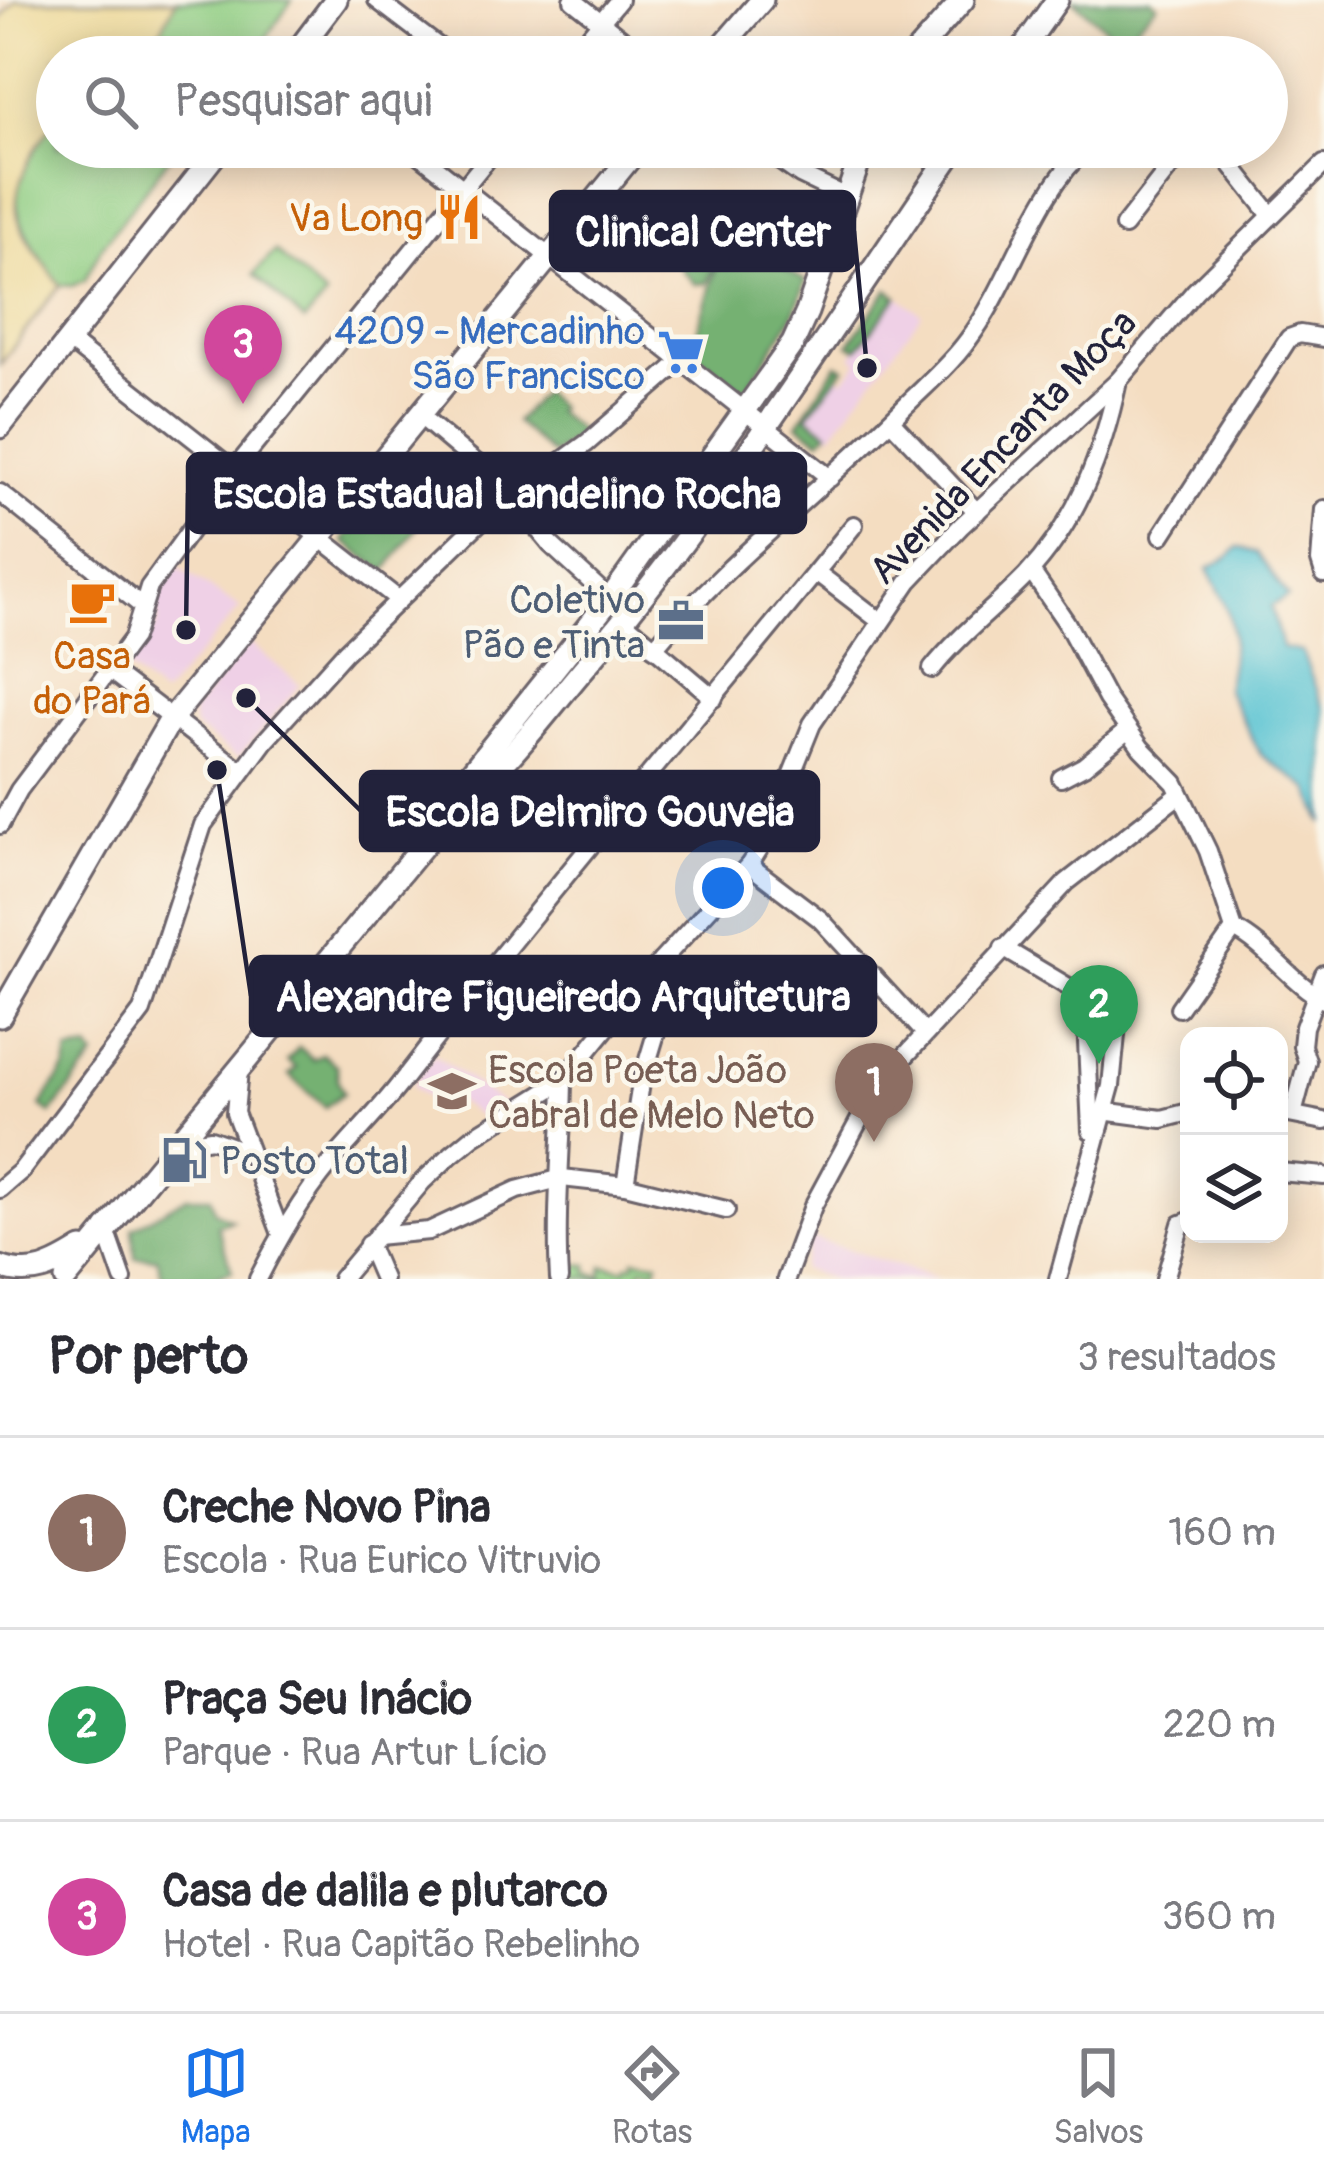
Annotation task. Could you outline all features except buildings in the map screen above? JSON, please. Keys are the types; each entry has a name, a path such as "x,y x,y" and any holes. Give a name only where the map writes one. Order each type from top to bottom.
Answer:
{"main road":[{"path":"309,36 336,0"},
{"path":"731,36 763,0"},
{"path":"1037,36 1057,0"},
{"path":"930,36 961,1"},
{"path":"0,427 204,168"},
{"path":"0,1016 171,719 622,168"},
{"path":"67,1279 454,807 478,763 610,599 746,413 793,343 807,312 856,168"},
{"path":"454,807 496,772 623,621 767,429 942,168"},
{"path":"0,1268 22,1275 38,1273 100,1235"}],"street":[{"path":"377,0 424,36"},
{"path":"573,0 619,36"},
{"path":"589,36 619,0"},
{"name":"Avenida Encanta Moça","path":"341,1279 422,1182 473,1137 563,1081 661,962 749,866 774,822 812,724 908,581 1118,382 1195,291 1324,164"},
{"path":"437,168 830,478"},
{"path":"0,825 19,790 140,626 149,587 234,470 480,168"},
{"path":"790,168 846,197"},
{"path":"654,648 708,587 891,421 968,340 1006,280 1057,178 1067,168"},
{"path":"1124,226 1169,168"},
{"path":"1233,168 1270,214"},
{"path":"1162,535 1289,338 1300,334 1324,338"},
{"path":"68,340 398,599"},
{"path":"0,1189 21,1171 142,1011 202,825 240,770 331,667 485,517 587,443 680,362"},
{"path":"932,669 951,645 1031,571 1077,506 1100,450 1118,382"},
{"path":"418,414 514,498 551,545 610,599"},
{"path":"891,421 976,512"},
{"path":"0,493 142,606"},
{"path":"1324,509 1320,562 1324,574"},
{"path":"258,1279 281,1234 333,1160 854,525"},
{"path":"1031,571 1049,594 1107,699 1174,783 1202,836 1234,929 1259,944 1289,977 1320,997"},
{"path":"816,572 880,621"},
{"path":"623,621 714,698"},
{"path":"109,670 240,770"},
{"path":"1061,778 1084,766 1128,730"},
{"path":"786,1279 813,1206 868,1104 924,1032 1066,882 1179,795"},
{"path":"749,866 820,919 924,1032"},
{"path":"1179,1008 1234,929"},
{"path":"1003,948 1112,1015 1118,1025 1116,1060 1100,1101 1058,1279"},
{"path":"625,1185 641,1083 669,989 661,962"},
{"path":"1288,1108 1307,1061 1302,1046 1304,1027 1320,997 1324,974"},
{"path":"1093,1003 1087,1042 1100,1101"},
{"path":"239,1070 234,1107 281,1234"},
{"path":"559,1279 556,1195 562,1178 563,1081"},
{"path":"1100,1101 1162,1120 1180,1115"},
{"path":"1288,1113 1324,1121"},
{"path":"178,1144 211,1138 249,1154"},
{"path":"1288,1173 1324,1176"},
{"path":"383,1279 372,1240 430,1231 517,1190 562,1178 625,1185 726,1210"},
{"path":"1166,1279 1180,1224"},
{"path":"100,1235 123,1279"}],"shaded area":[{"path":"898,296 922,314 831,435 807,417 836,375 844,380 858,362 852,356"},
{"path":"177,566 240,608 162,696 128,664 158,624 153,602"},
{"path":"250,643 300,685 238,758 194,727 192,712"},
{"name":"Escola Poeta João Cabral de Melo Neto","path":"434,1055 505,1105 484,1120 450,1096 441,1107 412,1086"},
{"path":"811,1238 940,1279 833,1279 801,1269"}],"green space":[{"path":"176,0 292,0 267,36 155,36"},
{"path":"1073,0 1152,0 1157,5 1126,36 1115,36"},
{"path":"36,149 36,168 161,168 101,248 85,280 72,286 60,285 21,220 17,203 26,166"},
{"path":"726,236 806,281 794,314 745,392 691,351"},
{"path":"702,241 718,256 707,283 695,284 681,269 689,249"},
{"path":"275,251 326,297 304,321 254,274"},
{"path":"888,289 898,296 857,349 849,344"},
{"path":"837,364 844,368 807,416 828,432 820,440 798,424"},
{"path":"542,392 558,407 555,411 582,433 552,455 516,422"},
{"path":"452,460 496,502 463,528 434,504 385,572 343,541 394,470 423,499"},
{"path":"1099,1017 1111,1030 1098,1108 1092,1057"},
{"path":"299,1047 314,1060 323,1054 337,1066 344,1093 325,1107 289,1075 296,1068 288,1061"},
{"path":"89,1049 95,1057 51,1114 41,1106 66,1068 69,1052"},
{"path":"187,1197 211,1197 215,1211 232,1220 217,1225 232,1271 209,1279 163,1279 157,1258 135,1258 133,1228"},
{"path":"563,1252 569,1253 569,1264 588,1265 588,1273 601,1276 603,1266 626,1269 634,1265 634,1259 658,1262 656,1270 642,1268 640,1279 566,1278"}],"sand":[{"path":"16,0 176,0 155,36 36,36 36,148 23,174 17,209 26,236 60,285 0,365 0,19"}],"water":[{"path":"1238,547 1257,553 1288,597 1271,606 1282,648 1302,652 1324,710 1324,824 1309,789 1261,755 1226,689 1233,639 1208,568"}],"place":[{"name":"Va Long","path":"459,217"},
{"name":"4209 - Mercadinho São Francisco","path":"681,352"},
{"name":"Clinical Center","path":"867,368"},
{"name":"Casa de dalila e plutarco","path":"243,404"},
{"name":"Casa do Pará","path":"92,601"},
{"name":"Coletivo Pão e Tinta","path":"681,621"},
{"name":"Escola Estadual Landelino Rocha","path":"186,630"},
{"name":"Escola Delmiro Gouveia","path":"246,698"},
{"name":"Alexandre Figueiredo Arquitetura","path":"217,770"},
{"name":"Praça Seu Inácio","path":"1099,1064"},
{"name":"Escola Poeta João Cabral de Melo Neto","path":"452,1091"},
{"name":"Creche Novo Pina","path":"874,1142"},
{"name":"Posto Total","path":"184,1160"}]}
